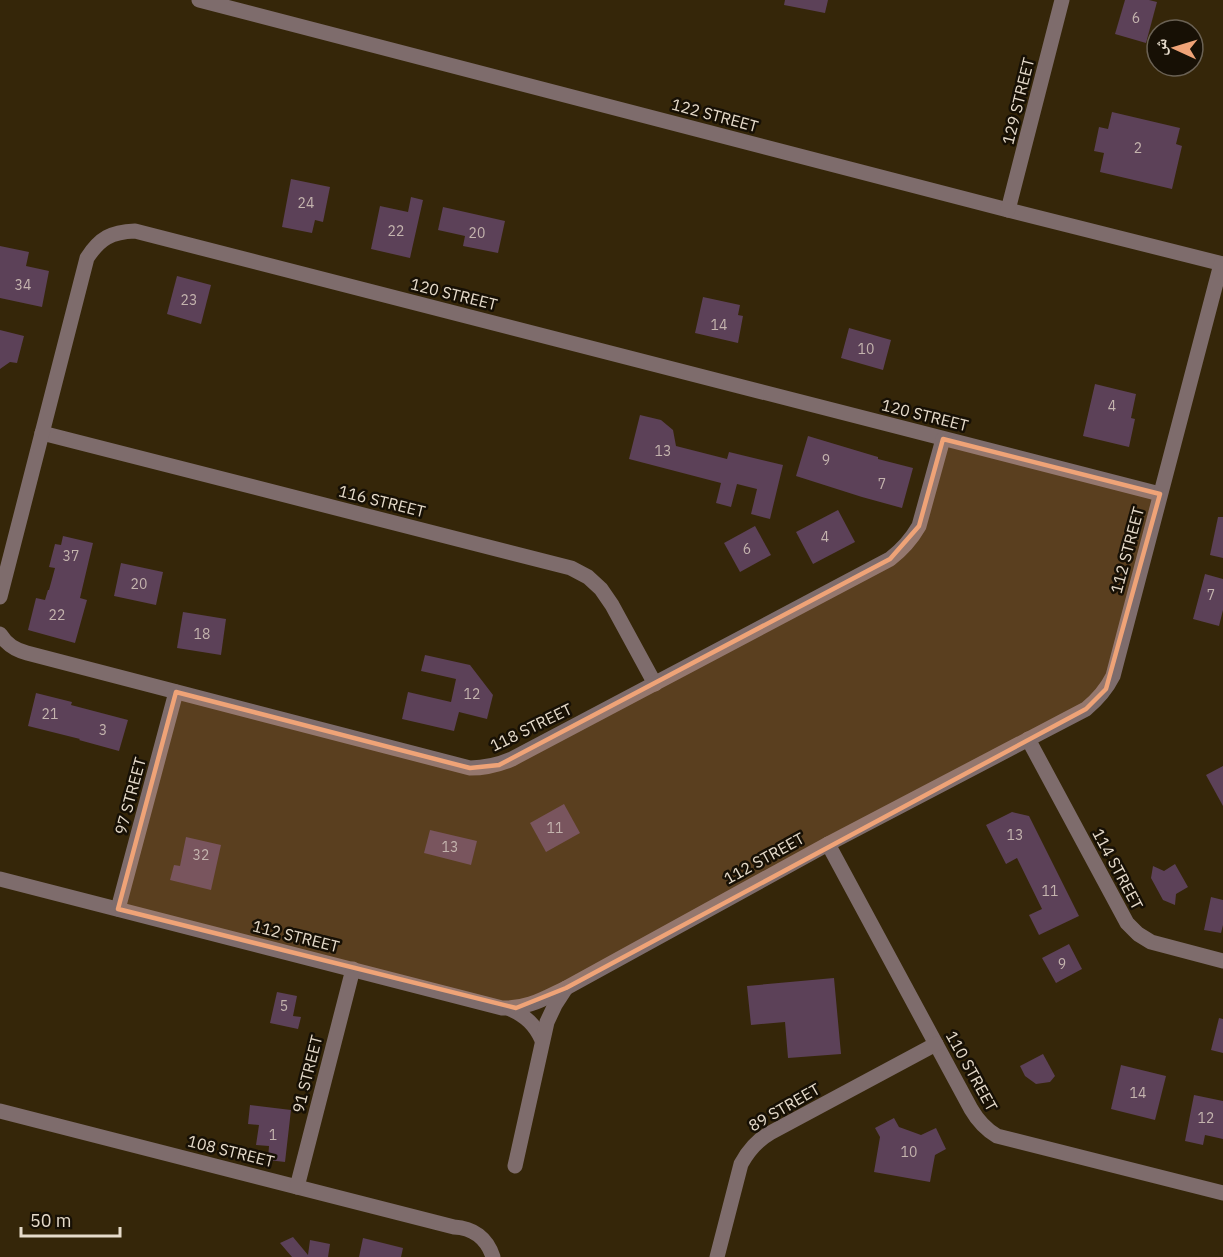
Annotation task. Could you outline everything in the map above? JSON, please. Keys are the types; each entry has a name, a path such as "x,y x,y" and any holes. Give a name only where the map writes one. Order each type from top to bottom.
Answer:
{"street":[{"name":"122 STREET","path":"199,0 1222,264"},
{"name":"129 STREET","path":"1008,210 1062,0"},
{"name":"120 STREET","path":"0,597 87,258 95,246 107,237 120,232 135,231 1160,494"},
{"name":"112 STREET","path":"0,879 487,1005 510,1009 531,1005 566,988 828,844 1086,709 1097,700 1106,689 1115,669 1222,264"},
{"name":"116 STREET","path":"42,433 572,568 588,577 601,589 655,684"},
{"name":"118 STREET","path":"0,634 4,641 14,649 470,768 485,768 512,759 890,559 902,550 919,526 943,439"},
{"name":"97 STREET","path":"118,909 176,692"},
{"name":"114 STREET","path":"1028,739 1127,923 1151,942 1223,961"},
{"name":"110 STREET","path":"828,844 977,1120 986,1129 997,1136 1223,1193"},
{"name":"91 STREET","path":"297,1187 352,969"},
{"path":"516,1166 542,1040 555,1005 566,988"},
{"path":"510,1009 530,1020 542,1040"},
{"name":"89 STREET","path":"717,1257 741,1164 753,1145 770,1133 936,1044"},
{"name":"108 STREET","path":"0,1111 470,1230 478,1234 489,1247 493,1257"},
{"name":"108 STREET","path":"453,1227 473,1242 483,1257"}],"highlighted area":[{"path":"943,439 1160,494 1106,689 1086,709 566,988 516,1008 118,909 176,692 470,768 499,765 890,559 919,526"}],"building":[{"path":"785,0 828,0 825,13 784,5"},
{"path":"1125,0 1157,2 1153,18 1145,18 1145,43 1115,34"},
{"path":"1112,112 1180,128 1176,144 1182,146 1172,189 1100,172 1104,153 1094,151 1099,127 1108,129"},
{"path":"291,179 330,187 323,222 315,220 312,233 282,227"},
{"path":"411,197 423,200 410,258 371,249 380,206 408,212"},
{"path":"443,207 505,221 498,253 463,246 465,236 438,230"},
{"path":"0,246 29,252 26,266 49,271 42,307 0,298"},
{"path":"177,276 211,285 201,324 167,314"},
{"path":"703,297 740,305 738,315 743,316 738,343 695,333"},
{"path":"849,328 891,340 883,370 841,358"},
{"path":"0,330 24,336 17,363 10,362 0,369"},
{"path":"1095,384 1136,394 1131,418 1135,419 1129,447 1083,436"},
{"path":"640,415 661,420 673,430 676,446 727,459 729,452 783,465 770,519 751,514 757,489 737,484 731,507 716,503 721,483 629,459"},
{"path":"808,436 913,468 902,508 796,476"},
{"path":"838,510 855,542 813,564 796,532"},
{"path":"1218,517 1223,517 1223,558 1210,555"},
{"path":"755,526 771,555 740,572 724,543"},
{"path":"63,536 93,543 80,598 87,600 75,643 28,630 36,598 45,600 49,590 55,568 49,567 55,544 61,545"},
{"path":"121,563 163,572 156,605 114,596"},
{"path":"1205,574 1223,579 1223,610 1219,626 1193,619"},
{"path":"183,612 226,619 221,655 177,648"},
{"path":"425,655 470,665 493,695 487,719 459,712 454,731 402,719 408,692 451,702 456,679 421,671"},
{"path":"36,693 128,720 119,751 28,726"},
{"path":"1223,766 1223,806 1206,775"},
{"path":"564,804 580,833 546,852 530,823"},
{"path":"1012,812 1029,816 1079,916 1039,935 1029,915 1042,909 1017,858 1006,864 986,825"},
{"path":"430,830 477,841 471,865 424,853"},
{"path":"186,837 221,845 211,890 170,880 174,865 180,866"},
{"path":"1175,864 1188,887 1176,894 1175,905 1163,900 1151,878 1153,866 1164,871"},
{"path":"1211,897 1223,900 1221,933 1204,930"},
{"path":"1069,944 1082,969 1056,983 1042,958"},
{"path":"834,978 841,1054 788,1058 785,1022 751,1025 747,986"},
{"path":"277,992 297,996 293,1016 301,1017 298,1029 270,1023"},
{"path":"1219,1018 1223,1019 1223,1053 1211,1050"},
{"path":"1043,1054 1055,1076 1050,1082 1036,1084 1025,1076 1020,1066"},
{"path":"1121,1065 1166,1076 1155,1120 1111,1109"},
{"path":"1194,1095 1223,1101 1223,1139 1205,1135 1203,1145 1185,1141"},
{"path":"250,1105 291,1110 285,1162 268,1160 269,1146 256,1145 259,1125 248,1124"},
{"path":"894,1118 899,1127 921,1135 936,1128 946,1149 935,1155 930,1182 874,1172 880,1137 875,1128"},
{"path":"293,1237 308,1255 310,1240 330,1244 328,1257 292,1257 280,1243"},
{"path":"363,1238 403,1248 401,1257 359,1257"}]}
